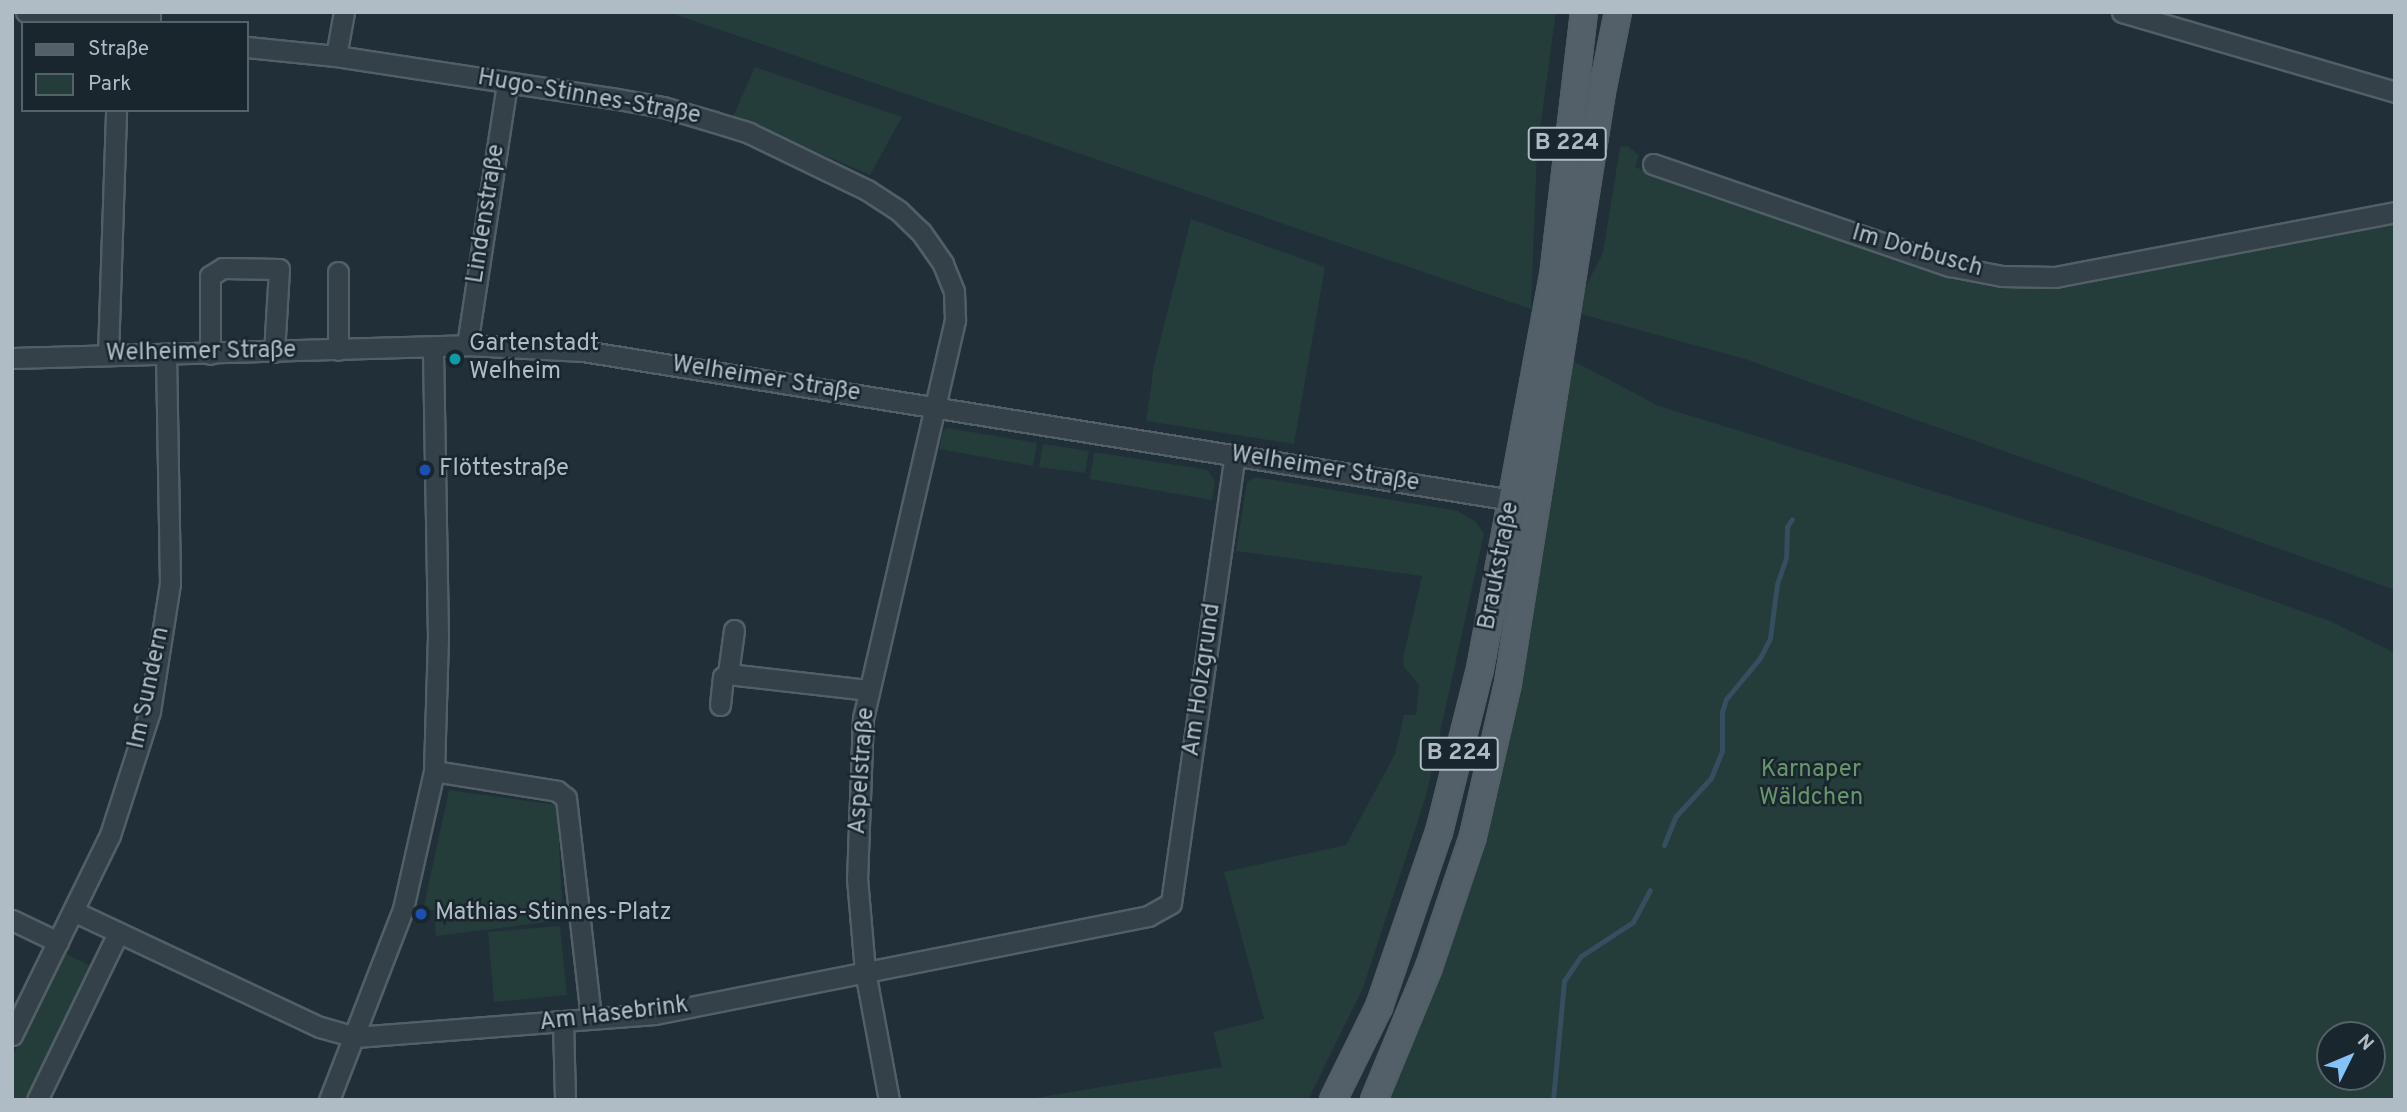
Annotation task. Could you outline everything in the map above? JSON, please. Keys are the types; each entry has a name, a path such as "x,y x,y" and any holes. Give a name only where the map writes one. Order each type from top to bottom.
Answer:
{"main road":[{"name":"Braukstraße","path":"1334,1100 1379,1007 1439,832 1480,670 1553,276 1584,12"},
{"name":"Braukstraße","path":"1374,1100 1429,967 1476,825 1508,683 1602,92 1618,12"}],"street":[{"path":"26,12 117,19 150,16 150,21"},
{"path":"336,56 344,12"},
{"path":"2122,12 2395,92"},
{"name":"Hugo-Stinnes-Straße","path":"248,47 336,56 663,107 749,132 867,190 899,211 934,249 954,291 955,320 934,405"},
{"name":"Lindenstraße","path":"467,345 507,83"},
{"path":"108,355 116,112"},
{"name":"Im Dorbusch","path":"1653,164 1950,267 2002,276 2055,277 2395,212"},
{"path":"210,354 210,276 223,268 279,270 274,352"},
{"path":"338,272 338,350"},
{"name":"Welheimer Straße","path":"12,358 166,356 467,345 583,351 934,405 1512,500"},
{"path":"329,1100 403,909 435,772 438,637 433,347"},
{"name":"Im Sundern","path":"12,1035 110,835 150,711 170,583 166,356"},
{"name":"Aspelstraße","path":"889,1100 865,971 858,878 863,717 934,405"},
{"name":"Am Holzgrund","path":"1171,903 1235,456"},
{"path":"720,705 723,677 727,674 734,630"},
{"path":"727,674 869,690"},
{"path":"435,772 557,791 566,798 590,1018"},
{"name":"Am Hasebrink","path":"73,911 320,1027 355,1037 655,1014 1148,916 1171,903"},
{"path":"12,920 58,942"},
{"path":"37,1100 118,933"},
{"path":"563,1022 565,1100"}],"green space":[{"path":"668,12 1556,12 1537,151 1531,309"},
{"path":"755,67 902,117 870,175 733,116"},
{"path":"1627,146 1639,155 1635,167 1698,193 1956,277 1996,285 2064,285 2395,222 2395,590 1745,359 1581,314 1585,288 1603,253 1620,147"},
{"path":"1191,219 1325,267 1294,444 1146,421 1154,365"},
{"name":"Karnaper Wäldchen","path":"1560,354 1659,406 2155,560 2330,621 2395,653 2395,1100 1375,1100 1476,831"},
{"path":"947,428 1037,443 1033,466 939,449 943,431"},
{"path":"1043,444 1089,451 1085,473 1039,467"},
{"path":"1094,452 1208,470 1215,482 1212,500 1090,479"},
{"path":"1256,477 1458,511 1476,522 1484,534 1426,796 1363,988 1308,1100 1022,1100 1222,1067 1213,1032 1264,1019 1224,872 1346,845 1395,754 1404,715 1416,715 1419,685 1404,667 1403,658 1422,576 1236,551 1247,482"},
{"path":"449,790 557,805 563,920 436,936 434,910 423,910"},
{"path":"560,926 567,995 494,1002 488,932"},
{"path":"64,953 91,966 26,1100 12,1100 12,1058"}],"waterway":[{"path":"1664,845 1676,816 1711,778 1722,751 1722,712 1726,699 1760,658 1770,638 1777,584 1786,558 1787,527 1792,519"},
{"path":"1553,1100 1564,981 1581,956 1633,922 1650,890"}],"place":[{"name":"Gartenstadt Welheim","path":"455,359"},
{"name":"Flöttestraße","path":"425,470"},
{"name":"Mathias-Stinnes-Platz","path":"421,914"}]}
